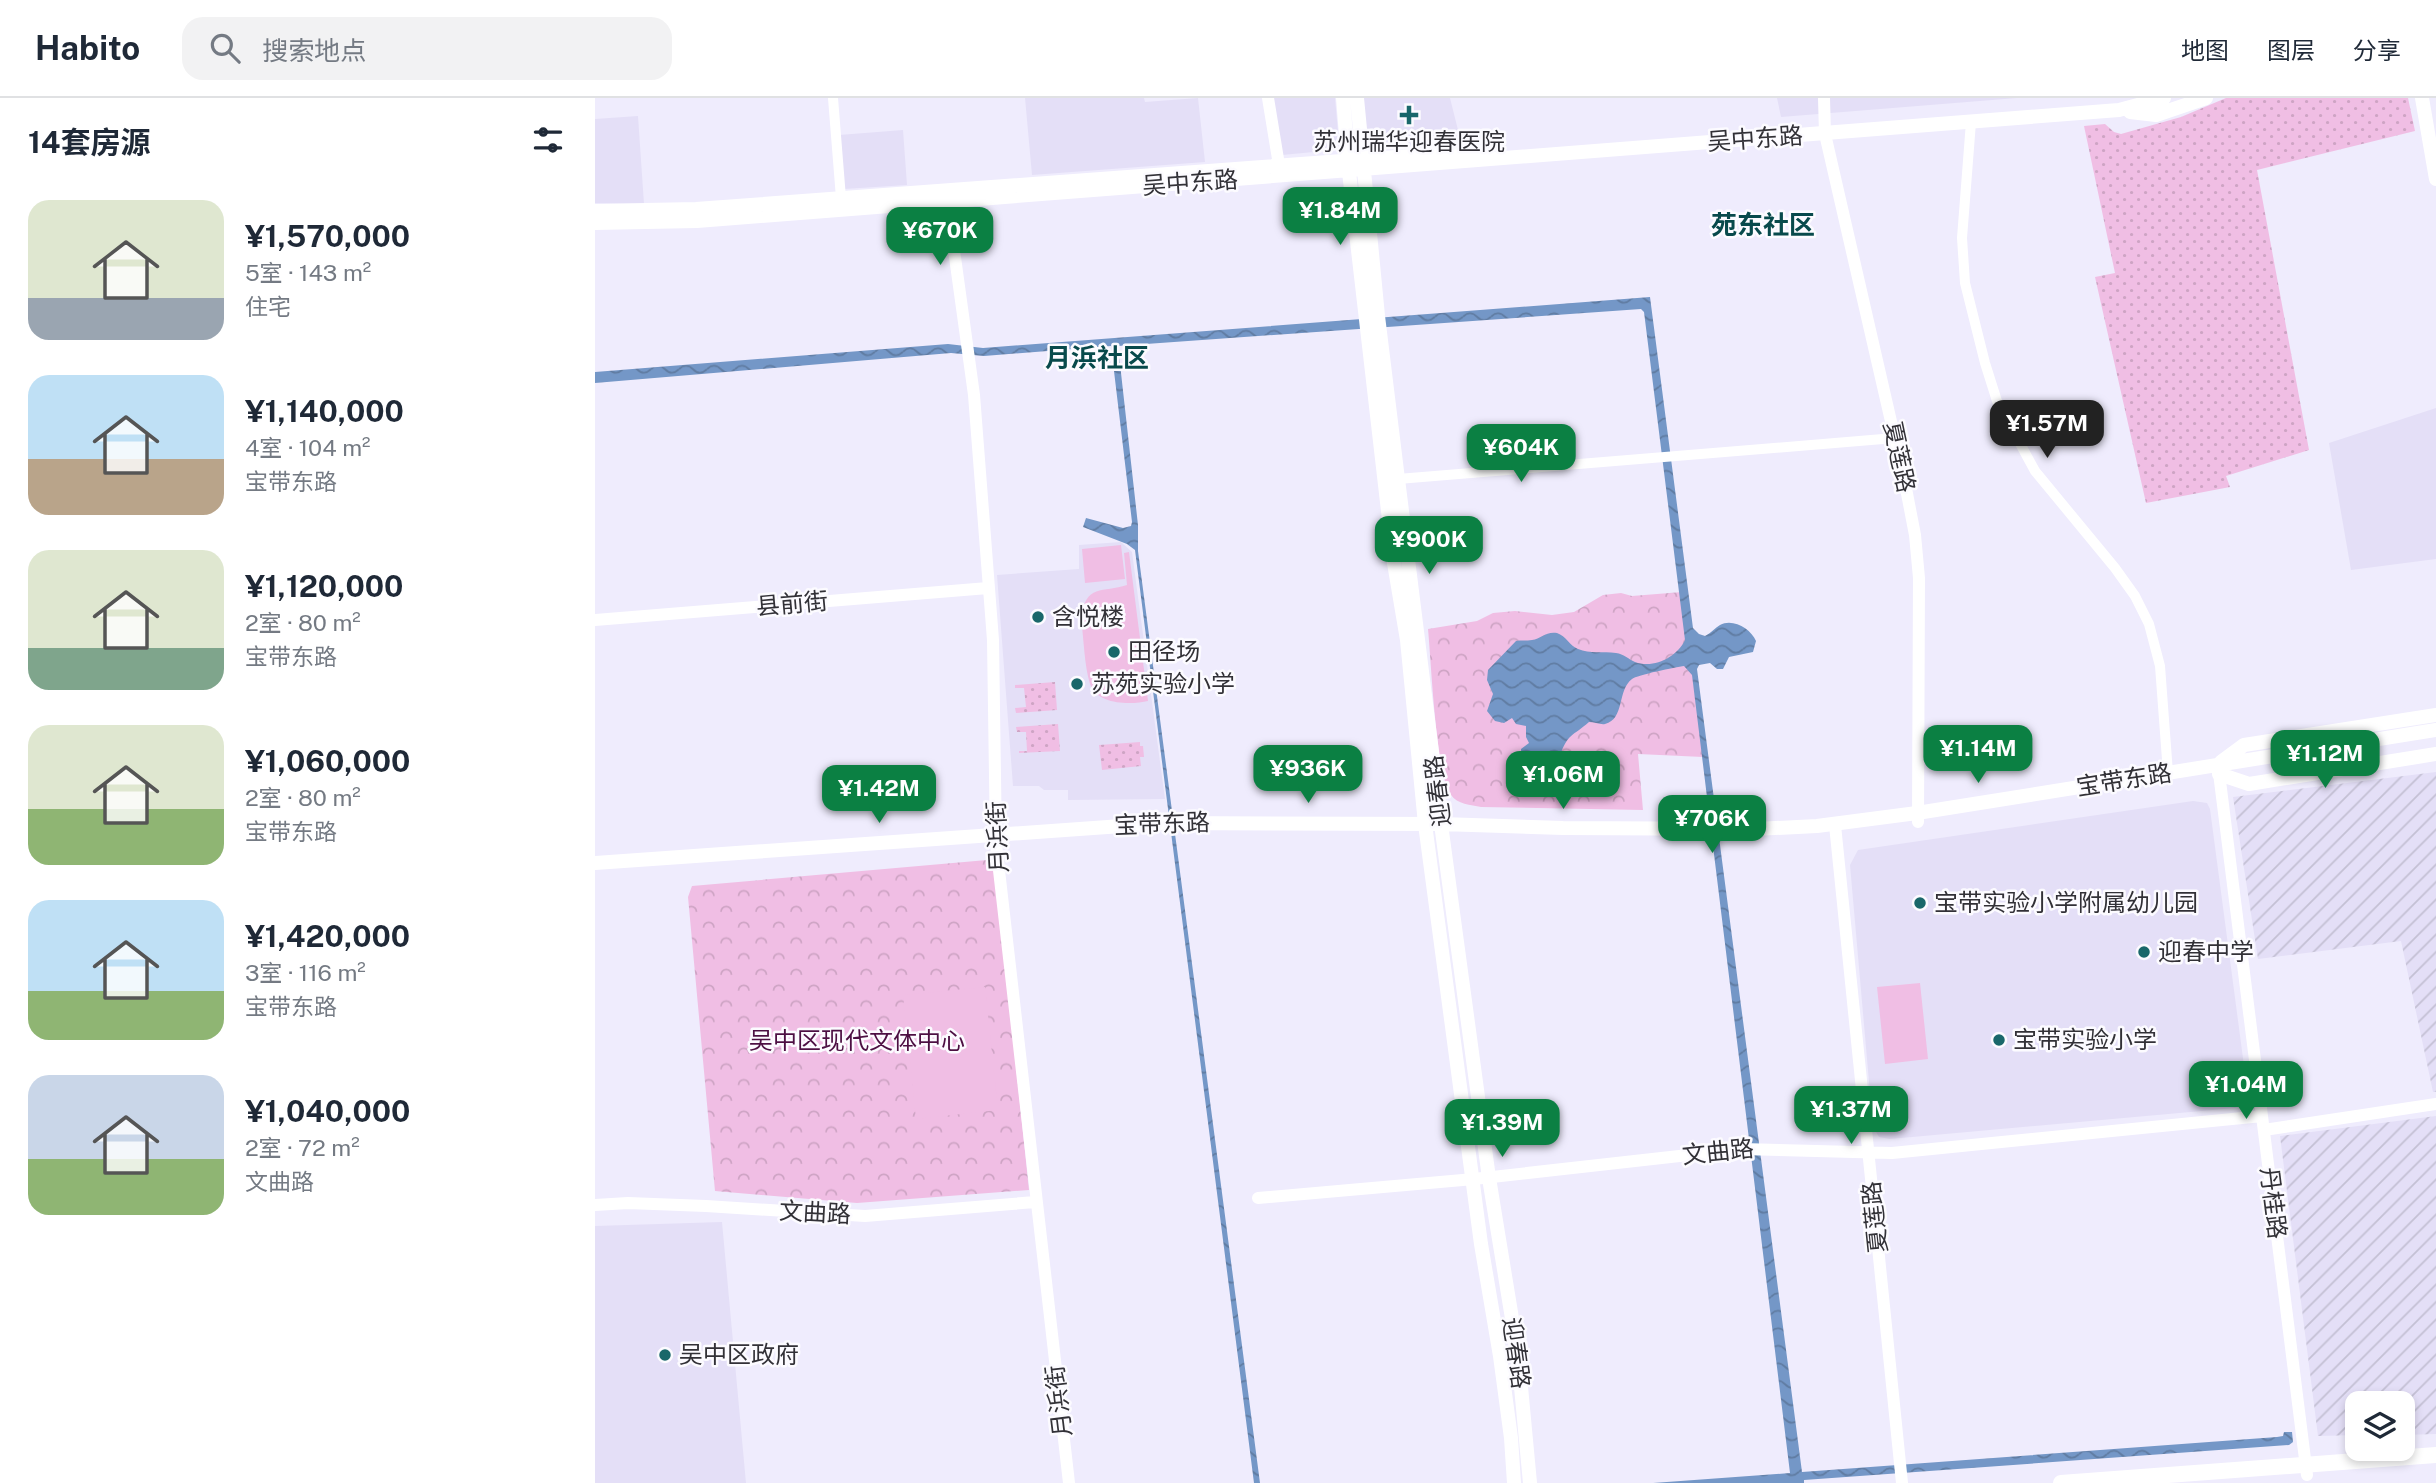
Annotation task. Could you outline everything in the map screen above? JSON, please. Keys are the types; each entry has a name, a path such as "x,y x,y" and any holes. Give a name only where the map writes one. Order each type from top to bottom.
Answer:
{"main road":[{"name":"迎春路","path":"1343,98 1356,165 1373,320 1394,563 1406,640 1426,829 1481,1244 1506,1400 1514,1483"},
{"name":"迎春路","path":"1356,165 1357,98"},
{"path":"2119,102 2134,98"},
{"path":"2119,102 2164,98"},
{"path":"2119,102 2156,115 2206,98"},
{"path":"2422,98 2436,179"},
{"name":"吴中东路","path":"595,211 696,209 841,198 947,196 1825,129 2119,102"},
{"name":"吴中东路","path":"1825,129 1971,122 2119,102"},
{"name":"吴中东路","path":"595,223 697,221 1279,165 1356,165"},
{"name":"迎春路","path":"1373,320 1398,479 1489,1178 1518,1355 1530,1483"},
{"path":"2436,715 2244,745 2218,769 2249,784 2436,754"},
{"name":"宝带东路","path":"595,863 1171,827 1684,833 1836,829 2218,769 2436,730"},
{"name":"宝带东路","path":"1918,817 2168,772 2218,769 2436,739"},
{"name":"宝带东路","path":"595,872 996,839"},
{"path":"2061,1483 2307,1474 2436,1455"},
{"path":"2204,1483 2436,1465"}],"street":[{"path":"833,98 841,198"},
{"path":"1268,98 1279,165"},
{"name":"夏莲路","path":"1823,98 1825,129 1916,535 1919,567 1918,817"},
{"path":"1971,122 1963,208 1964,270 1985,363 1997,401 2035,471 2115,568 2135,596 2149,624 2160,666 2168,772"},
{"name":"月浜街","path":"947,196 974,395 993,640 996,839 1035,1202 1069,1483"},
{"path":"1398,479 1895,438"},
{"name":"县前街","path":"595,620 988,588"},
{"name":"丹桂路","path":"2218,769 2307,1474"},
{"name":"夏莲路","path":"1836,829 1901,1474"},
{"path":"2264,1130 2436,1104"},
{"name":"文曲路","path":"1258,1198 1489,1178 1747,1148 1892,1153 2262,1116"},
{"name":"文曲路","path":"595,1205 628,1203 706,1206 865,1216 1035,1202"}],"shaded area":[{"path":"1025,98 1144,98 1145,102 1198,98 1205,162 1032,175"},
{"path":"1273,98 1335,98 1338,132 1336,144 1324,151 1282,155"},
{"name":"苏州瑞华迎春医院","path":"1362,98 1450,98 1461,142 1386,147 1372,144 1367,138"},
{"path":"1777,98 2017,98 1781,117"},
{"path":"638,116 644,204 595,203 595,119"},
{"path":"903,130 907,185 844,189 839,135"},
{"path":"2436,408 2436,559 2351,570 2329,443"},
{"name":"苏苑实验小学","path":"1121,542 1132,552 1165,799 1068,800 1068,790 1013,786 997,575 1079,569 1079,545"},
{"path":"2436,772 2436,1092 2433,1092 2401,941 2258,959 2233,797"},
{"path":"2193,801 2207,803 2210,809 2248,1096 2242,1105 2235,1108 1890,1139 1879,1137 1873,1127 1850,865 1858,850"},
{"path":"2436,1116 2436,1434 2415,1435 2415,1391 2345,1391 2345,1435 2318,1436 2280,1136"},
{"name":"吴中区政府","path":"722,1222 746,1483 595,1483 595,1226"}],"green space":[{"path":"2226,98 2408,98 2415,131 2257,170 2309,450 2226,476 2230,487 2146,503 2095,277 2115,273 2084,126 2105,124 2121,134 2181,117"},
{"path":"1121,545 1125,579 1085,583 1082,549"},
{"name":"田径场","path":"1129,552 1148,701 1133,703 1107,700 1094,691 1086,668 1081,619 1086,600 1091,595 1127,585 1124,553"},
{"path":"1682,592 1703,757 1638,754 1643,810 1481,807 1465,804 1451,795 1441,766 1428,629 1477,621 1493,613 1515,611 1552,615 1574,612 1603,595"},
{"path":"1055,682 1057,710 1016,713 1015,708 1026,707 1024,688 1015,688 1015,685"},
{"path":"1058,724 1060,751 1019,753 1027,751 1026,732 1017,732 1016,727"},
{"path":"1140,742 1144,757 1140,757 1141,766 1102,770 1099,745"},
{"name":"吴中区现代文体中心","path":"992,861 995,866 1029,1190 857,1203 715,1191 688,897 692,886"},
{"path":"1920,983 1928,1059 1885,1064 1877,987"},
{"path":"985,987 998,1110 916,1119 903,995"}],"water":[{"path":"1650,297 1693,628 1705,636 1725,623 1736,624 1746,629 1756,641 1753,652 1729,657 1723,669 1717,669 1710,663 1699,665 1697,669 1802,1472 2277,1437 2283,1436 2284,1432 2292,1432 2293,1442 2289,1445 1804,1480 1804,1483 1653,1483 1790,1473 1692,675 1684,666 1632,679 1624,690 1616,716 1603,724 1589,722 1571,736 1560,756 1552,761 1533,760 1528,755 1521,755 1521,749 1529,743 1526,726 1516,724 1512,718 1504,723 1495,721 1487,711 1493,694 1487,680 1488,670 1516,641 1557,633 1583,651 1611,652 1635,662 1650,664 1671,656 1685,640 1644,312 1641,309 1118,346 1138,525 1138,551 1260,1483 1254,1483 1135,550 1127,544 1083,527 1086,518 1123,528 1131,526 1132,522 1111,346 984,356 951,353 595,383 595,372 948,344 983,348"}],"place":[{"name":"苏州瑞华迎春医院","path":"1409,115"},
{"name":"含悦楼","path":"1038,617"},
{"name":"田径场","path":"1114,652"},
{"name":"苏苑实验小学","path":"1077,684"},
{"name":"宝带实验小学附属幼儿园","path":"1920,903"},
{"name":"迎春中学","path":"2144,952"},
{"name":"宝带实验小学","path":"1999,1040"},
{"name":"吴中区政府","path":"665,1355"}],"district":[{"name":"苑东社区","path":"1763,225"},
{"name":"月浜社区","path":"1097,358"}]}
